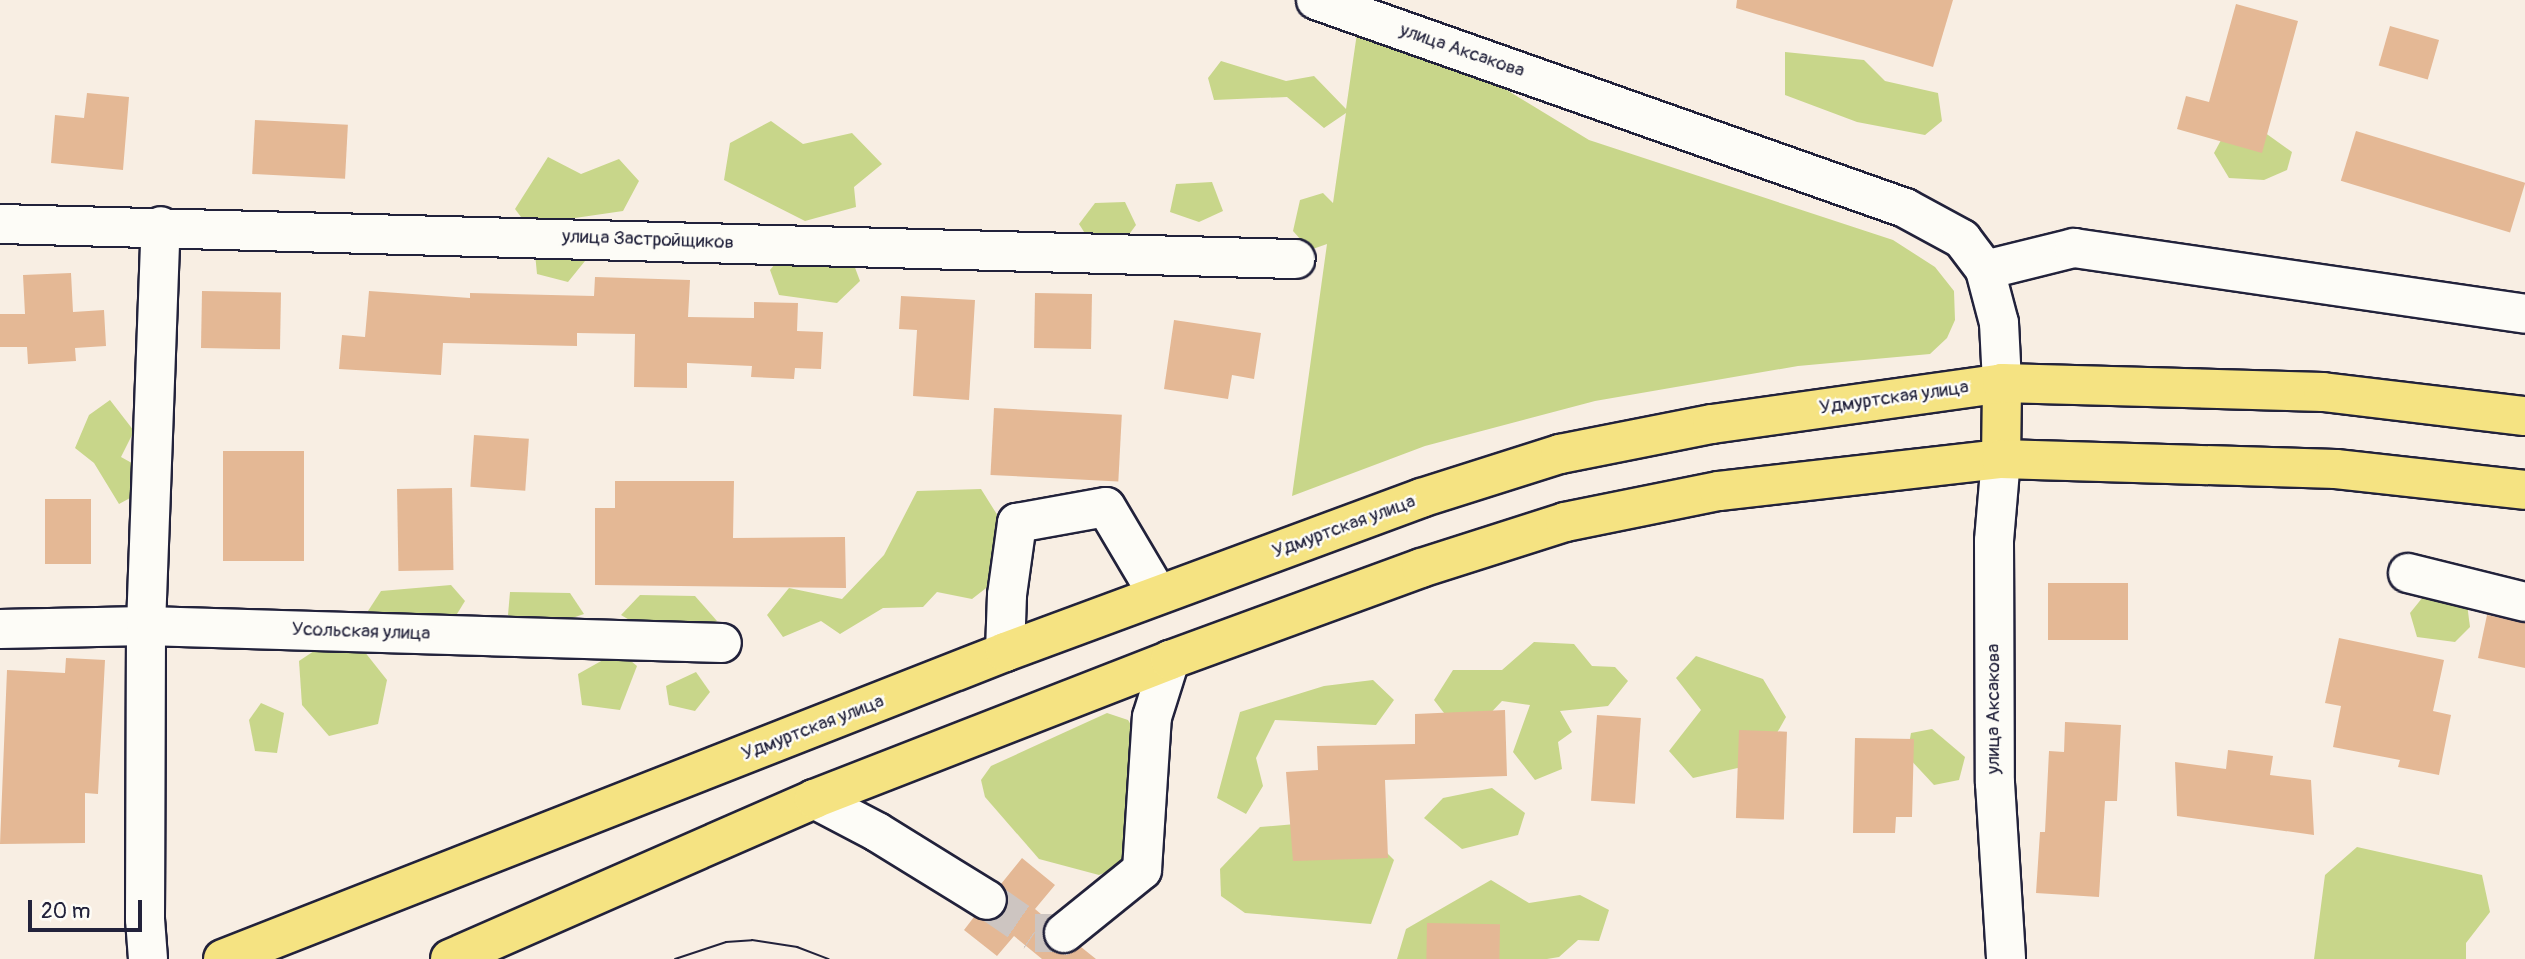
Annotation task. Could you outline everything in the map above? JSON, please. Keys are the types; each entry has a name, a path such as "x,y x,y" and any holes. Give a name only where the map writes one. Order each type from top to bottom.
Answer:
{"main road":[{"name":"Удмуртская улица","path":"223,959 1005,652 1421,498 1560,454 1712,424 2002,383 2323,392 2525,416"},
{"path":"2001,459 2002,383"},
{"path":"450,959 814,799 1170,660 1421,568 1565,522 1719,491 2001,459 2336,469 2525,490"}],"street":[{"name":"улица Аксакова","path":"1316,0 1905,208 1962,239 1985,270"},
{"name":"улица Застройщиков","path":"0,224 161,226 1296,259"},
{"path":"148,959 145,919 146,626 161,226"},
{"path":"2002,383 1999,323 1985,270 2074,248 2525,314"},
{"name":"улица Аксакова","path":"2001,459 1994,541 1995,783 2006,959"},
{"path":"1005,652 1007,595 1017,523 1106,507 1158,595"},
{"path":"2408,573 2525,602"},
{"name":"Усольская улица","path":"0,629 146,626 722,643"},
{"path":"1064,933 1142,870 1152,717 1170,660"},
{"path":"814,799 877,832 987,900"}],"green space":[{"path":"1357,33 1497,84 1589,140 1893,240 1935,267 1954,291 1955,320 1947,338 1930,354 1798,366 1595,401 1425,446 1292,496 1327,244 1310,250 1293,231 1300,200 1323,193 1333,203 1346,113 1324,128 1287,97 1214,100 1208,78 1221,61 1286,81 1314,76 1346,109"},
{"path":"1785,52 1864,60 1885,81 1938,93 1942,121 1925,135 1857,122 1785,95"},
{"path":"771,121 803,144 852,133 882,164 854,187 856,207 805,221 724,180 730,143"},
{"path":"2257,127 2292,152 2287,170 2264,180 2229,178 2214,153 2226,131"},
{"path":"548,157 581,174 619,159 639,181 623,211 568,219 585,261 568,282 537,274 533,233 515,209"},
{"path":"1212,182 1223,211 1199,222 1170,212 1176,184"},
{"path":"1125,202 1136,225 1122,244 1093,246 1079,224 1095,203"},
{"path":"785,252 851,257 860,281 837,303 779,295 770,270"},
{"path":"110,400 134,431 121,457 139,467 143,491 119,504 94,463 75,448 89,415"},
{"path":"981,489 1008,532 999,578 972,599 937,592 923,607 883,608 840,634 821,621 783,637 767,615 789,588 842,599 884,555 917,491"},
{"path":"451,585 465,601 452,622 382,626 368,611 381,591"},
{"path":"510,592 570,593 584,614 537,630 508,615"},
{"path":"2427,592 2467,604 2470,627 2455,642 2417,637 2410,613"},
{"path":"640,595 695,596 717,621 692,631 653,634 621,615"},
{"path":"1534,642 1574,644 1592,666 1615,667 1628,681 1608,706 1560,711 1572,732 1558,742 1562,769 1535,780 1513,752 1530,705 1502,701 1483,721 1451,722 1434,700 1453,670 1502,670"},
{"path":"323,645 364,651 387,680 378,724 329,736 302,705 299,661"},
{"path":"619,651 637,666 620,710 582,705 578,674"},
{"path":"1696,656 1763,679 1786,717 1760,763 1693,778 1669,751 1701,710 1676,678"},
{"path":"696,672 710,692 695,711 669,705 666,686"},
{"path":"1373,680 1394,700 1376,725 1275,720 1256,758 1263,786 1246,814 1217,798 1240,712 1324,686"},
{"path":"261,703 284,713 277,753 255,751 249,720"},
{"path":"1107,713 1128,720 1137,735 1135,843 1119,867 1099,875 1039,859 985,797 981,780 991,766"},
{"path":"1932,729 1965,757 1959,780 1934,785 1907,756 1911,733"},
{"path":"1492,788 1525,813 1518,835 1462,849 1424,818 1443,798"},
{"path":"1307,823 1371,837 1394,860 1371,924 1245,913 1221,896 1220,869 1260,827"},
{"path":"2357,847 2482,875 2490,912 2466,943 2466,959 2314,959 2325,875"},
{"path":"1491,880 1529,903 1580,895 1609,910 1599,941 1578,940 1559,957 1547,959 1397,959 1406,929"}],"building":[{"path":"1737,0 1953,0 1933,67 1736,8"},
{"path":"2236,4 2298,21 2262,153 2177,129 2186,96 2209,102"},
{"path":"2390,26 2439,40 2428,79 2379,65"},
{"path":"87,93 129,97 123,170 51,163 55,115 84,118"},
{"path":"255,120 348,125 345,179 252,174"},
{"path":"2356,131 2525,183 2510,232 2341,181"},
{"path":"71,273 73,312 104,310 106,346 75,348 76,361 28,364 27,347 0,347 0,314 25,314 23,275"},
{"path":"595,277 690,280 688,317 754,318 754,302 798,303 797,331 823,332 821,369 795,368 794,379 751,377 752,366 687,363 687,388 634,387 635,334 577,333 577,346 443,343 441,375 339,369 342,335 365,337 369,291 470,298 470,293 594,296"},
{"path":"202,291 281,292 280,349 201,348"},
{"path":"1035,293 1092,294 1091,349 1034,348"},
{"path":"901,296 975,300 969,400 913,396 917,330 899,329"},
{"path":"1174,320 1261,333 1254,379 1232,375 1228,399 1164,389"},
{"path":"994,408 1122,415 1118,482 990,475"},
{"path":"474,435 529,439 525,491 470,487"},
{"path":"223,451 304,451 304,561 223,561"},
{"path":"615,481 734,481 733,538 845,537 846,588 595,585 595,508 615,508"},
{"path":"452,488 453,570 398,571 397,489"},
{"path":"45,499 91,499 91,564 45,564"},
{"path":"2048,583 2128,583 2128,640 2048,640"},
{"path":"2487,615 2525,623 2525,668 2478,658"},
{"path":"2339,638 2444,660 2433,711 2451,715 2439,775 2398,767 2400,760 2333,747 2341,706 2325,703"},
{"path":"66,658 105,660 98,794 85,793 85,843 0,844 7,670 65,673"},
{"path":"1505,710 1507,776 1385,780 1388,858 1293,861 1286,772 1318,770 1317,746 1415,744 1415,714"},
{"path":"1597,715 1641,718 1635,804 1591,801"},
{"path":"2065,722 2121,725 2117,801 2105,801 2099,897 2036,893 2040,832 2045,832 2049,751 2064,752"},
{"path":"1739,730 1787,732 1784,820 1736,818"},
{"path":"1855,738 1914,739 1912,817 1896,817 1895,833 1853,833"},
{"path":"2228,750 2273,756 2270,775 2311,780 2314,835 2177,816 2175,762 2226,769"},
{"path":"1022,858 1055,885 1035,909 1048,920 1042,936 1047,946 1056,953 1067,955 1081,947 1096,959 1042,959 1014,936 997,956 964,930 974,917 987,922 998,919 1005,912 1009,900 1001,884"},
{"path":"1427,923 1500,924 1499,959 1426,959"}],"tunnel":[{"path":"987,900 1035,933 1064,933"}],"tram line":[{"path":"675,959 726,942 752,940 797,947 829,959"}]}
